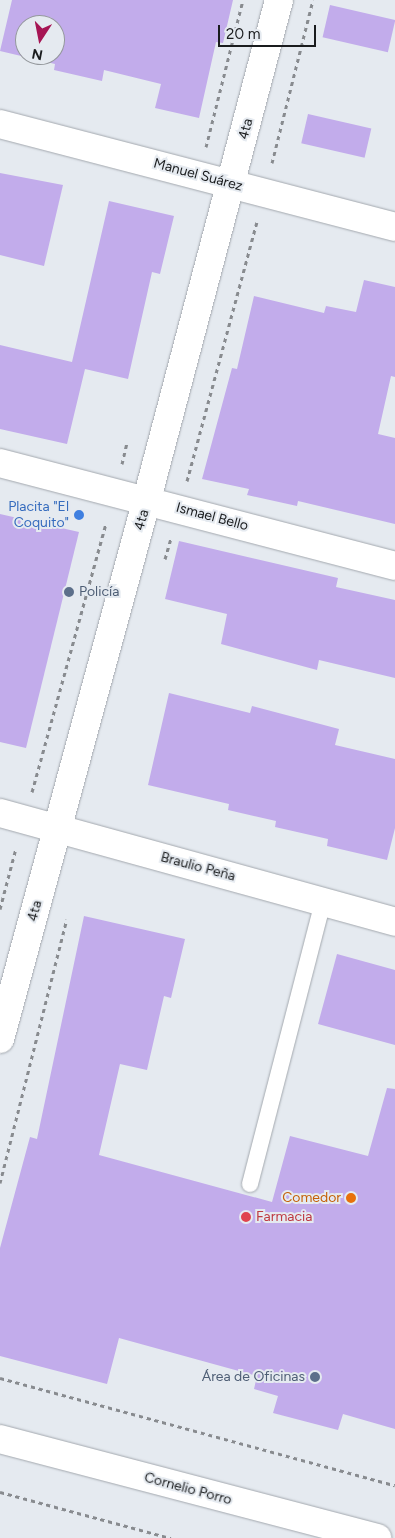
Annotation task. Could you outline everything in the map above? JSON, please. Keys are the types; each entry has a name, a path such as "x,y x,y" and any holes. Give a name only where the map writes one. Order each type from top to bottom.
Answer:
{"main road":[{"name":"4ta","path":"0,1039 148,500 279,0"},
{"name":"Manuel Suárez","path":"0,124 395,227"},
{"name":"Ismael Bello","path":"0,463 179,508 395,566"},
{"name":"Braulio Peña","path":"12,816 395,922"},
{"name":"Cornelio Porro","path":"0,1440 377,1538"}],"lane":[{"path":"250,1184 323,902"}],"path":[{"path":"199,176 243,0"},
{"path":"164,565 265,193 313,0"},
{"path":"0,909 12,816 114,492 130,434"},
{"path":"0,1183 69,912"},
{"path":"0,1378 395,1485"},
{"path":"0,1492 171,1538"}],"building":[{"path":"12,0 233,0 223,43 216,42 199,118 155,108 161,84 104,70 102,81 54,70 55,65 65,65 65,15 15,15 15,55 0,51"},
{"path":"330,5 395,20 388,52 323,37"},
{"path":"308,114 371,129 365,158 301,143"},
{"path":"0,173 63,185 44,266 0,255"},
{"path":"109,201 174,216 160,274 152,272 128,379 85,369 67,444 0,429 0,345 72,362"},
{"path":"364,280 395,287 395,377 391,376 378,434 395,438 395,524 298,501 297,506 247,495 249,489 202,479 232,368 237,369 254,296 324,313 326,306 356,312"},
{"path":"0,514 79,532 26,748 0,742"},
{"path":"179,541 338,578 336,587 395,600 395,678 319,660 317,670 221,644 227,614 165,599"},
{"path":"169,693 250,713 252,706 339,729 335,745 395,759 395,828 387,860 327,846 328,839 275,827 276,821 228,810 229,804 148,785"},
{"path":"84,916 185,939 171,998 164,996 147,1070 120,1064 99,1155 272,1202 290,1136 368,1156 387,1088 395,1089 395,1429 343,1414 338,1430 273,1413 278,1396 254,1389 257,1376 119,1338 107,1384 0,1356 0,1248 30,1137 37,1139"},
{"path":"337,954 395,970 395,1045 318,1024"}],"place":[{"name":"Placita \"El Coquito\"","path":"79,515"},
{"name":"Policía","path":"69,592"},
{"name":"Comedor","path":"351,1198"},
{"name":"Farmacia","path":"246,1217"},
{"name":"Área de Oficinas","path":"315,1377"}]}
